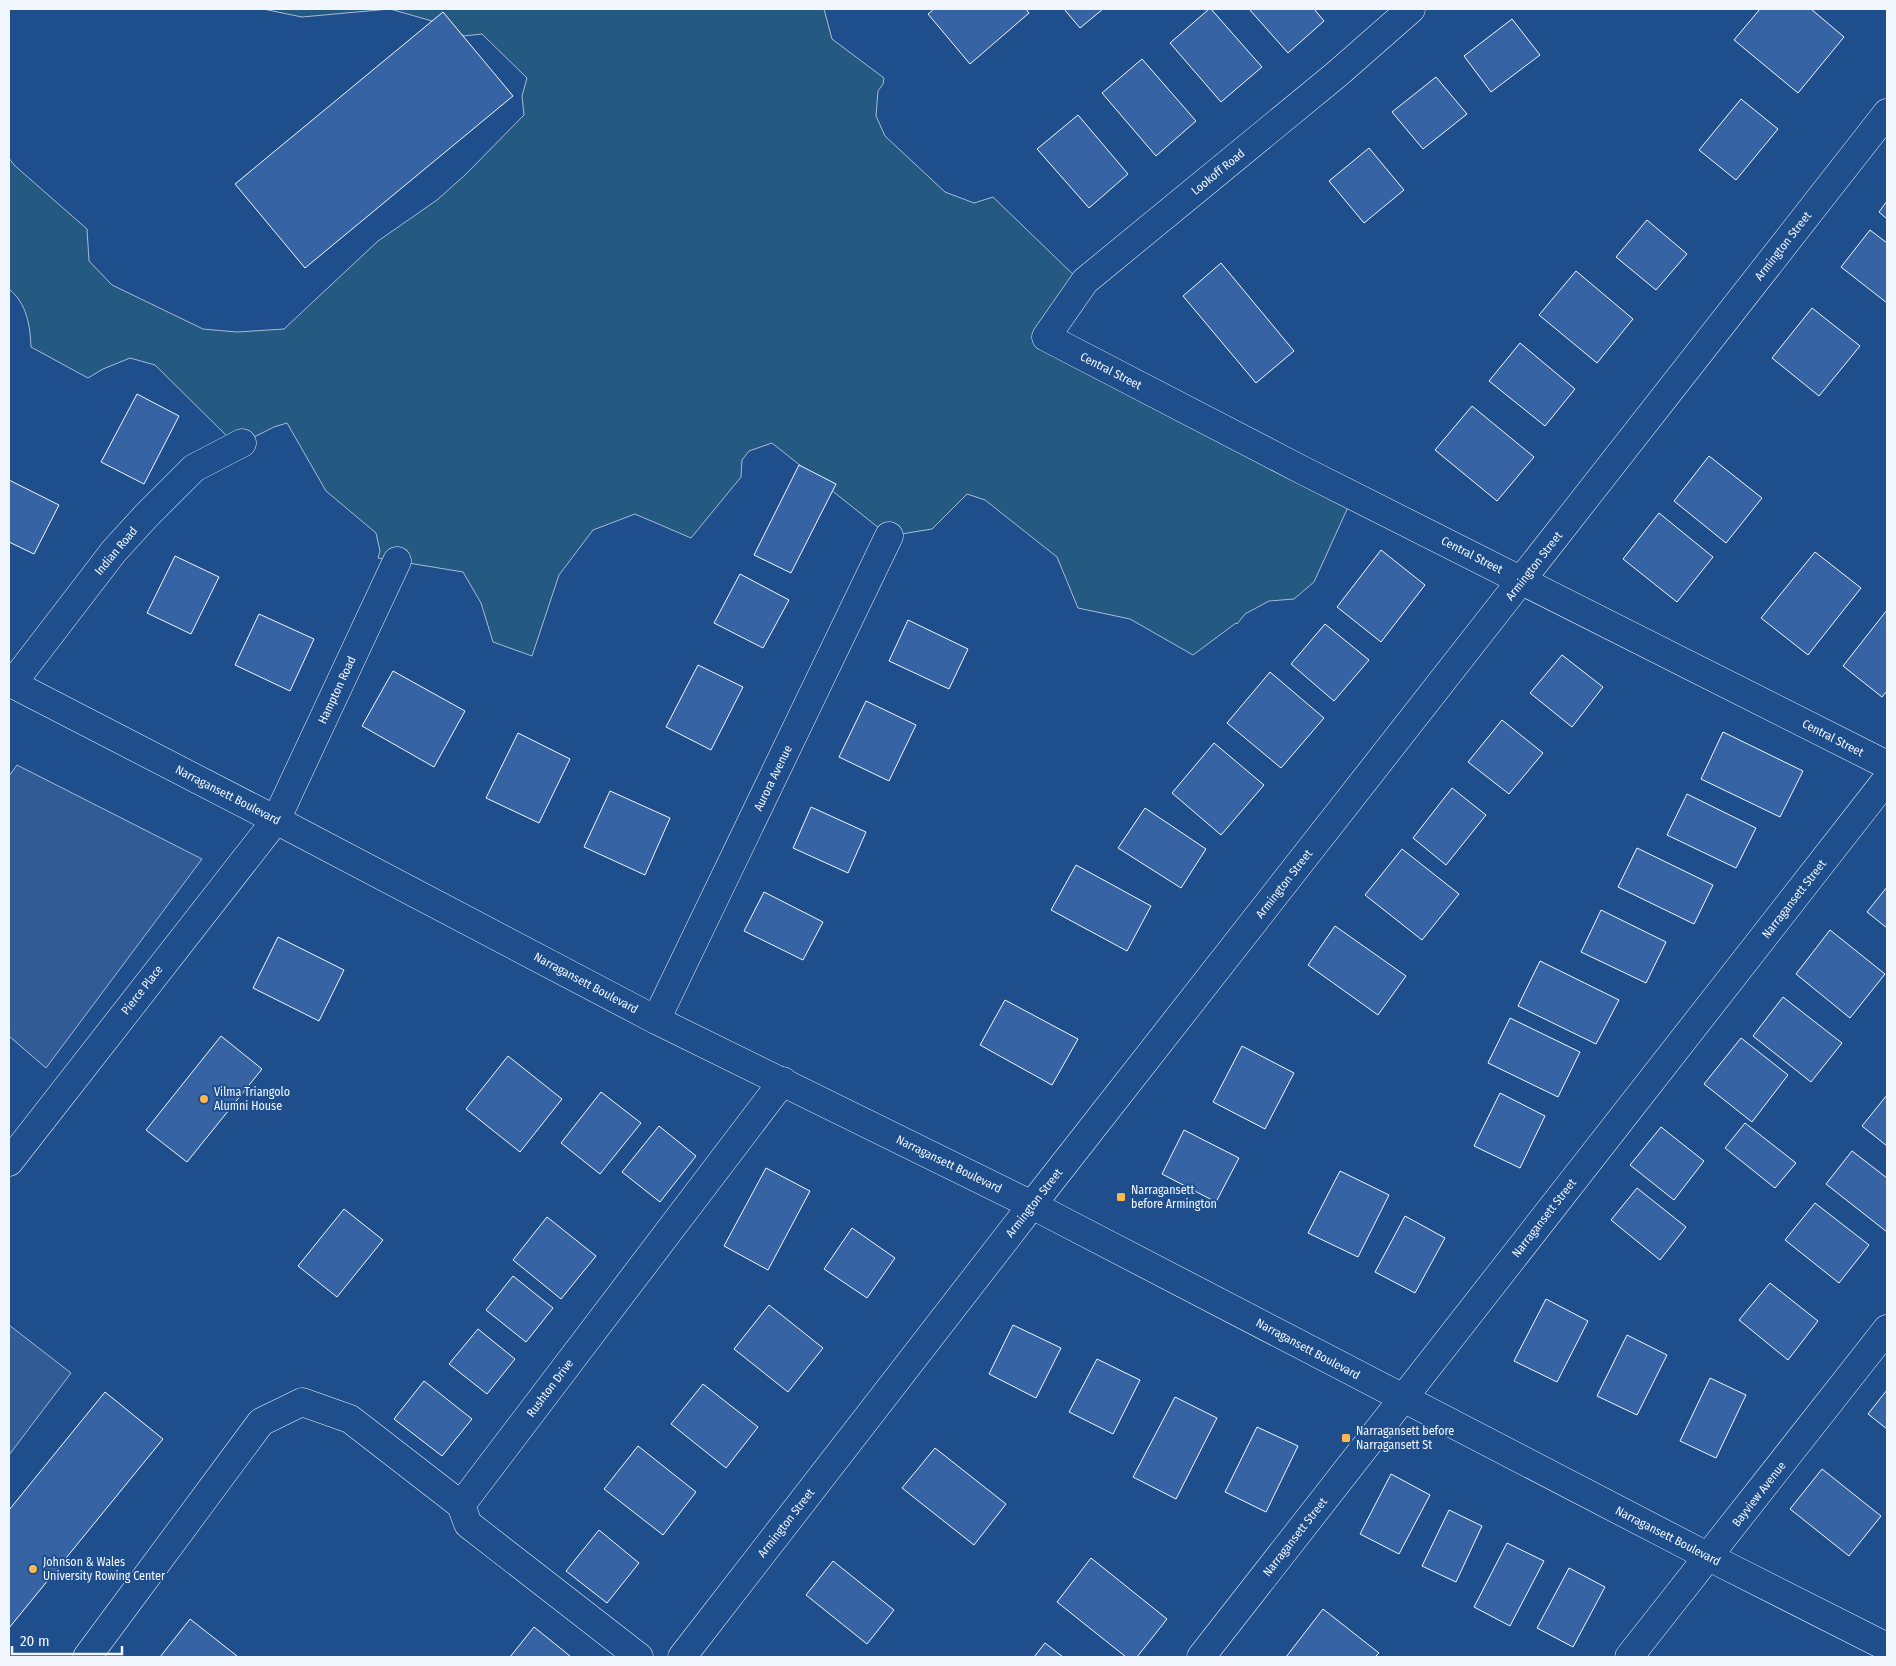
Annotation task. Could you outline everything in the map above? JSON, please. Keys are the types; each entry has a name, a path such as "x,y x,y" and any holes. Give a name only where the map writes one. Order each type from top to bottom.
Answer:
{"street":[{"name":"Lookoff Road","path":"1057,343 1046,337 1085,281 1337,74 1410,9"},
{"name":"Armington Street","path":"682,1657 1032,1205 1887,113"},
{"name":"Central Street","path":"1057,343 1304,471 1887,765"},
{"name":"Indian Road","path":"11,683 114,551 146,516 194,468 242,443"},
{"name":"Aurora Avenue","path":"656,1020 889,536"},
{"name":"Hampton Road","path":"276,820 397,561"},
{"name":"Narragansett Boulevard","path":"11,683 656,1020 1032,1205 1403,1399 1887,1647"},
{"name":"Narragansett Street","path":"1201,1657 1887,779"},
{"name":"Pierce Place","path":"9,1162 276,820"},
{"name":"Rushton Drive","path":"461,1505 783,1081"},
{"name":"Bayview Avenue","path":"1629,1657 1887,1329"},
{"path":"87,1657 261,1422 302,1402 350,1419 461,1505 468,1524 639,1657"}],"shaded area":[{"path":"263,9 390,9 302,17"},
{"path":"390,9 824,9 832,39 884,78 883,84 878,91 876,116 885,136 945,192 974,203 993,197 1083,284 1046,337 1349,505 1314,582 1294,599 1269,601 1245,614 1237,624 1193,655 1130,619 1078,608 1057,557 985,500 967,494 932,529 889,536 772,443 749,451 742,460 741,477 691,538 635,514 593,530 559,575 532,656 493,642 481,603 463,572 378,558 380,551 376,533 326,491 287,423 274,427 242,443 232,441 155,365 130,358 103,369 88,378 31,347 30,331 24,308 9,289 9,158 14,165 87,229 89,261 112,285 203,329 237,332 284,329 378,241 437,200 465,175 524,115 522,96 527,78 482,34 464,36 432,21"},
{"path":"17,765 202,859 46,1068 9,1036 9,776"},
{"path":"9,1325 71,1373 9,1455"}],"building":[{"path":"934,9 1026,9 1029,13 970,64 928,14"},
{"path":"1064,9 1103,9 1080,28"},
{"path":"1209,9 1262,67 1221,102 1170,43"},
{"path":"1249,9 1314,9 1324,21 1288,53"},
{"path":"1760,9 1811,9 1844,37 1798,93 1734,40"},
{"path":"443,12 513,96 305,268 235,184"},
{"path":"1512,19 1540,55 1491,92 1464,56"},
{"path":"1142,59 1196,121 1156,156 1102,93"},
{"path":"1436,77 1467,114 1423,149 1392,112"},
{"path":"1741,99 1778,129 1736,180 1699,150"},
{"path":"1078,115 1128,174 1089,208 1037,149"},
{"path":"1369,148 1404,190 1364,223 1329,181"},
{"path":"1887,201 1887,219 1879,212"},
{"path":"1647,220 1687,254 1656,290 1616,257"},
{"path":"1870,230 1887,243 1887,303 1841,267"},
{"path":"1221,263 1294,351 1256,383 1183,296"},
{"path":"1576,271 1633,319 1597,363 1539,315"},
{"path":"1812,308 1860,346 1819,396 1772,358"},
{"path":"1520,343 1575,389 1545,426 1489,381"},
{"path":"137,394 179,416 144,484 101,462"},
{"path":"1472,406 1534,457 1497,501 1435,450"},
{"path":"1709,456 1762,498 1726,543 1674,501"},
{"path":"799,465 836,484 791,573 754,555"},
{"path":"9,480 59,505 34,554 9,542"},
{"path":"1659,513 1713,557 1677,602 1623,559"},
{"path":"1381,550 1425,585 1381,642 1337,607"},
{"path":"1815,552 1861,588 1808,655 1761,618"},
{"path":"175,556 219,577 191,634 147,613"},
{"path":"740,574 789,600 763,648 714,623"},
{"path":"1887,610 1887,691 1882,697 1843,666"},
{"path":"259,614 314,639 290,691 235,665"},
{"path":"908,620 968,649 949,689 889,661"},
{"path":"1325,624 1369,660 1334,701 1291,664"},
{"path":"1562,655 1603,687 1572,727 1530,693"},
{"path":"698,665 743,687 711,750 666,727"},
{"path":"393,671 465,711 434,767 362,726"},
{"path":"1270,672 1324,718 1281,768 1227,723"},
{"path":"866,701 916,725 889,781 839,757"},
{"path":"1502,720 1543,753 1509,794 1468,762"},
{"path":"1723,732 1803,771 1780,817 1701,779"},
{"path":"518,733 570,759 539,823 486,798"},
{"path":"1214,743 1264,785 1221,835 1172,793"},
{"path":"1452,788 1486,815 1446,865 1413,838"},
{"path":"610,791 670,818 645,875 584,847"},
{"path":"1687,794 1756,828 1736,868 1667,835"},
{"path":"811,807 866,832 848,873 793,848"},
{"path":"1145,808 1206,849 1181,888 1118,848"},
{"path":"1637,848 1713,885 1694,924 1618,887"},
{"path":"1402,849 1459,894 1422,940 1365,895"},
{"path":"1076,865 1151,906 1127,951 1051,910"},
{"path":"1887,887 1887,928 1867,912"},
{"path":"764,892 823,922 803,960 744,931"},
{"path":"1601,910 1666,942 1646,983 1581,952"},
{"path":"1335,926 1406,976 1378,1015 1308,965"},
{"path":"1830,930 1885,974 1850,1018 1796,974"},
{"path":"278,937 344,970 319,1021 253,988"},
{"path":"1540,961 1619,1000 1596,1044 1518,1006"},
{"path":"1783,997 1842,1043 1811,1082 1753,1036"},
{"path":"1005,1000 1078,1039 1052,1085 980,1045"},
{"path":"1510,1018 1580,1052 1558,1097 1488,1063"},
{"name":"Vilma Triangolo Alumni House","path":"221,1036 262,1069 187,1162 146,1130"},
{"path":"1741,1038 1788,1075 1752,1122 1704,1084"},
{"path":"1242,1046 1294,1073 1265,1129 1213,1102"},
{"path":"508,1056 562,1099 520,1152 466,1109"},
{"path":"601,1092 641,1123 600,1174 561,1143"},
{"path":"1500,1093 1545,1116 1520,1168 1474,1146"},
{"path":"1887,1095 1887,1146 1862,1126"},
{"path":"1745,1123 1796,1163 1775,1188 1725,1148"},
{"path":"659,1126 696,1156 660,1202 622,1172"},
{"path":"1661,1127 1704,1161 1674,1200 1630,1165"},
{"path":"1184,1130 1239,1158 1216,1202 1162,1174"},
{"path":"1852,1151 1887,1178 1887,1232 1826,1184"},
{"path":"766,1168 810,1191 768,1270 724,1246"},
{"path":"1340,1171 1389,1195 1358,1257 1308,1233"},
{"path":"1637,1188 1686,1227 1660,1260 1611,1220"},
{"path":"1815,1203 1869,1245 1839,1283 1785,1240"},
{"path":"344,1209 383,1240 337,1297 298,1266"},
{"path":"1405,1216 1445,1238 1415,1293 1375,1272"},
{"path":"547,1217 596,1256 561,1299 513,1260"},
{"path":"852,1228 895,1258 867,1298 824,1269"},
{"path":"513,1276 553,1308 526,1342 486,1310"},
{"path":"1770,1283 1818,1321 1788,1360 1739,1320"},
{"path":"1546,1299 1588,1321 1557,1382 1514,1361"},
{"path":"769,1305 823,1348 788,1392 734,1349"},
{"path":"1013,1325 1061,1348 1036,1398 989,1374"},
{"path":"478,1329 515,1359 487,1394 449,1364"},
{"path":"1627,1335 1667,1355 1637,1415 1597,1396"},
{"path":"1097,1359 1140,1380 1113,1434 1069,1412"},
{"path":"1710,1378 1746,1395 1716,1458 1680,1441"},
{"path":"424,1381 472,1419 442,1456 394,1419"},
{"path":"703,1384 758,1427 726,1468 671,1424"},
{"path":"1887,1390 1887,1429 1868,1414"},
{"name":"Johnson & Wales University Rowing Center","path":"105,1392 163,1439 9,1628 9,1510"},
{"path":"1175,1397 1217,1418 1176,1499 1133,1477"},
{"path":"1257,1427 1298,1446 1266,1512 1225,1492"},
{"path":"638,1446 696,1492 663,1535 604,1489"},
{"path":"935,1448 1006,1504 974,1545 902,1488"},
{"path":"1822,1469 1881,1516 1849,1556 1790,1509"},
{"path":"1391,1474 1430,1495 1399,1554 1360,1534"},
{"path":"1449,1510 1482,1526 1456,1582 1422,1566"},
{"path":"599,1530 639,1563 607,1603 566,1571"},
{"path":"1507,1543 1544,1561 1510,1626 1474,1607"},
{"path":"1091,1558 1167,1619 1137,1657 1126,1657 1057,1602"},
{"path":"833,1561 894,1610 867,1644 806,1595"},
{"path":"1569,1568 1605,1587 1573,1647 1537,1628"},
{"path":"1323,1609 1379,1653 1375,1657 1286,1657"},
{"path":"190,1619 237,1656 160,1657"},
{"path":"534,1627 570,1656 510,1657"},
{"path":"1045,1643 1063,1657 1034,1657"}],"place":[{"name":"Vilma Triangolo Alumni House","path":"204,1099"},
{"name":"Narragansett before Armington","path":"1121,1197"},
{"name":"Narragansett before Narragansett St","path":"1346,1438"},
{"name":"Johnson & Wales University Rowing Center","path":"33,1569"}]}
